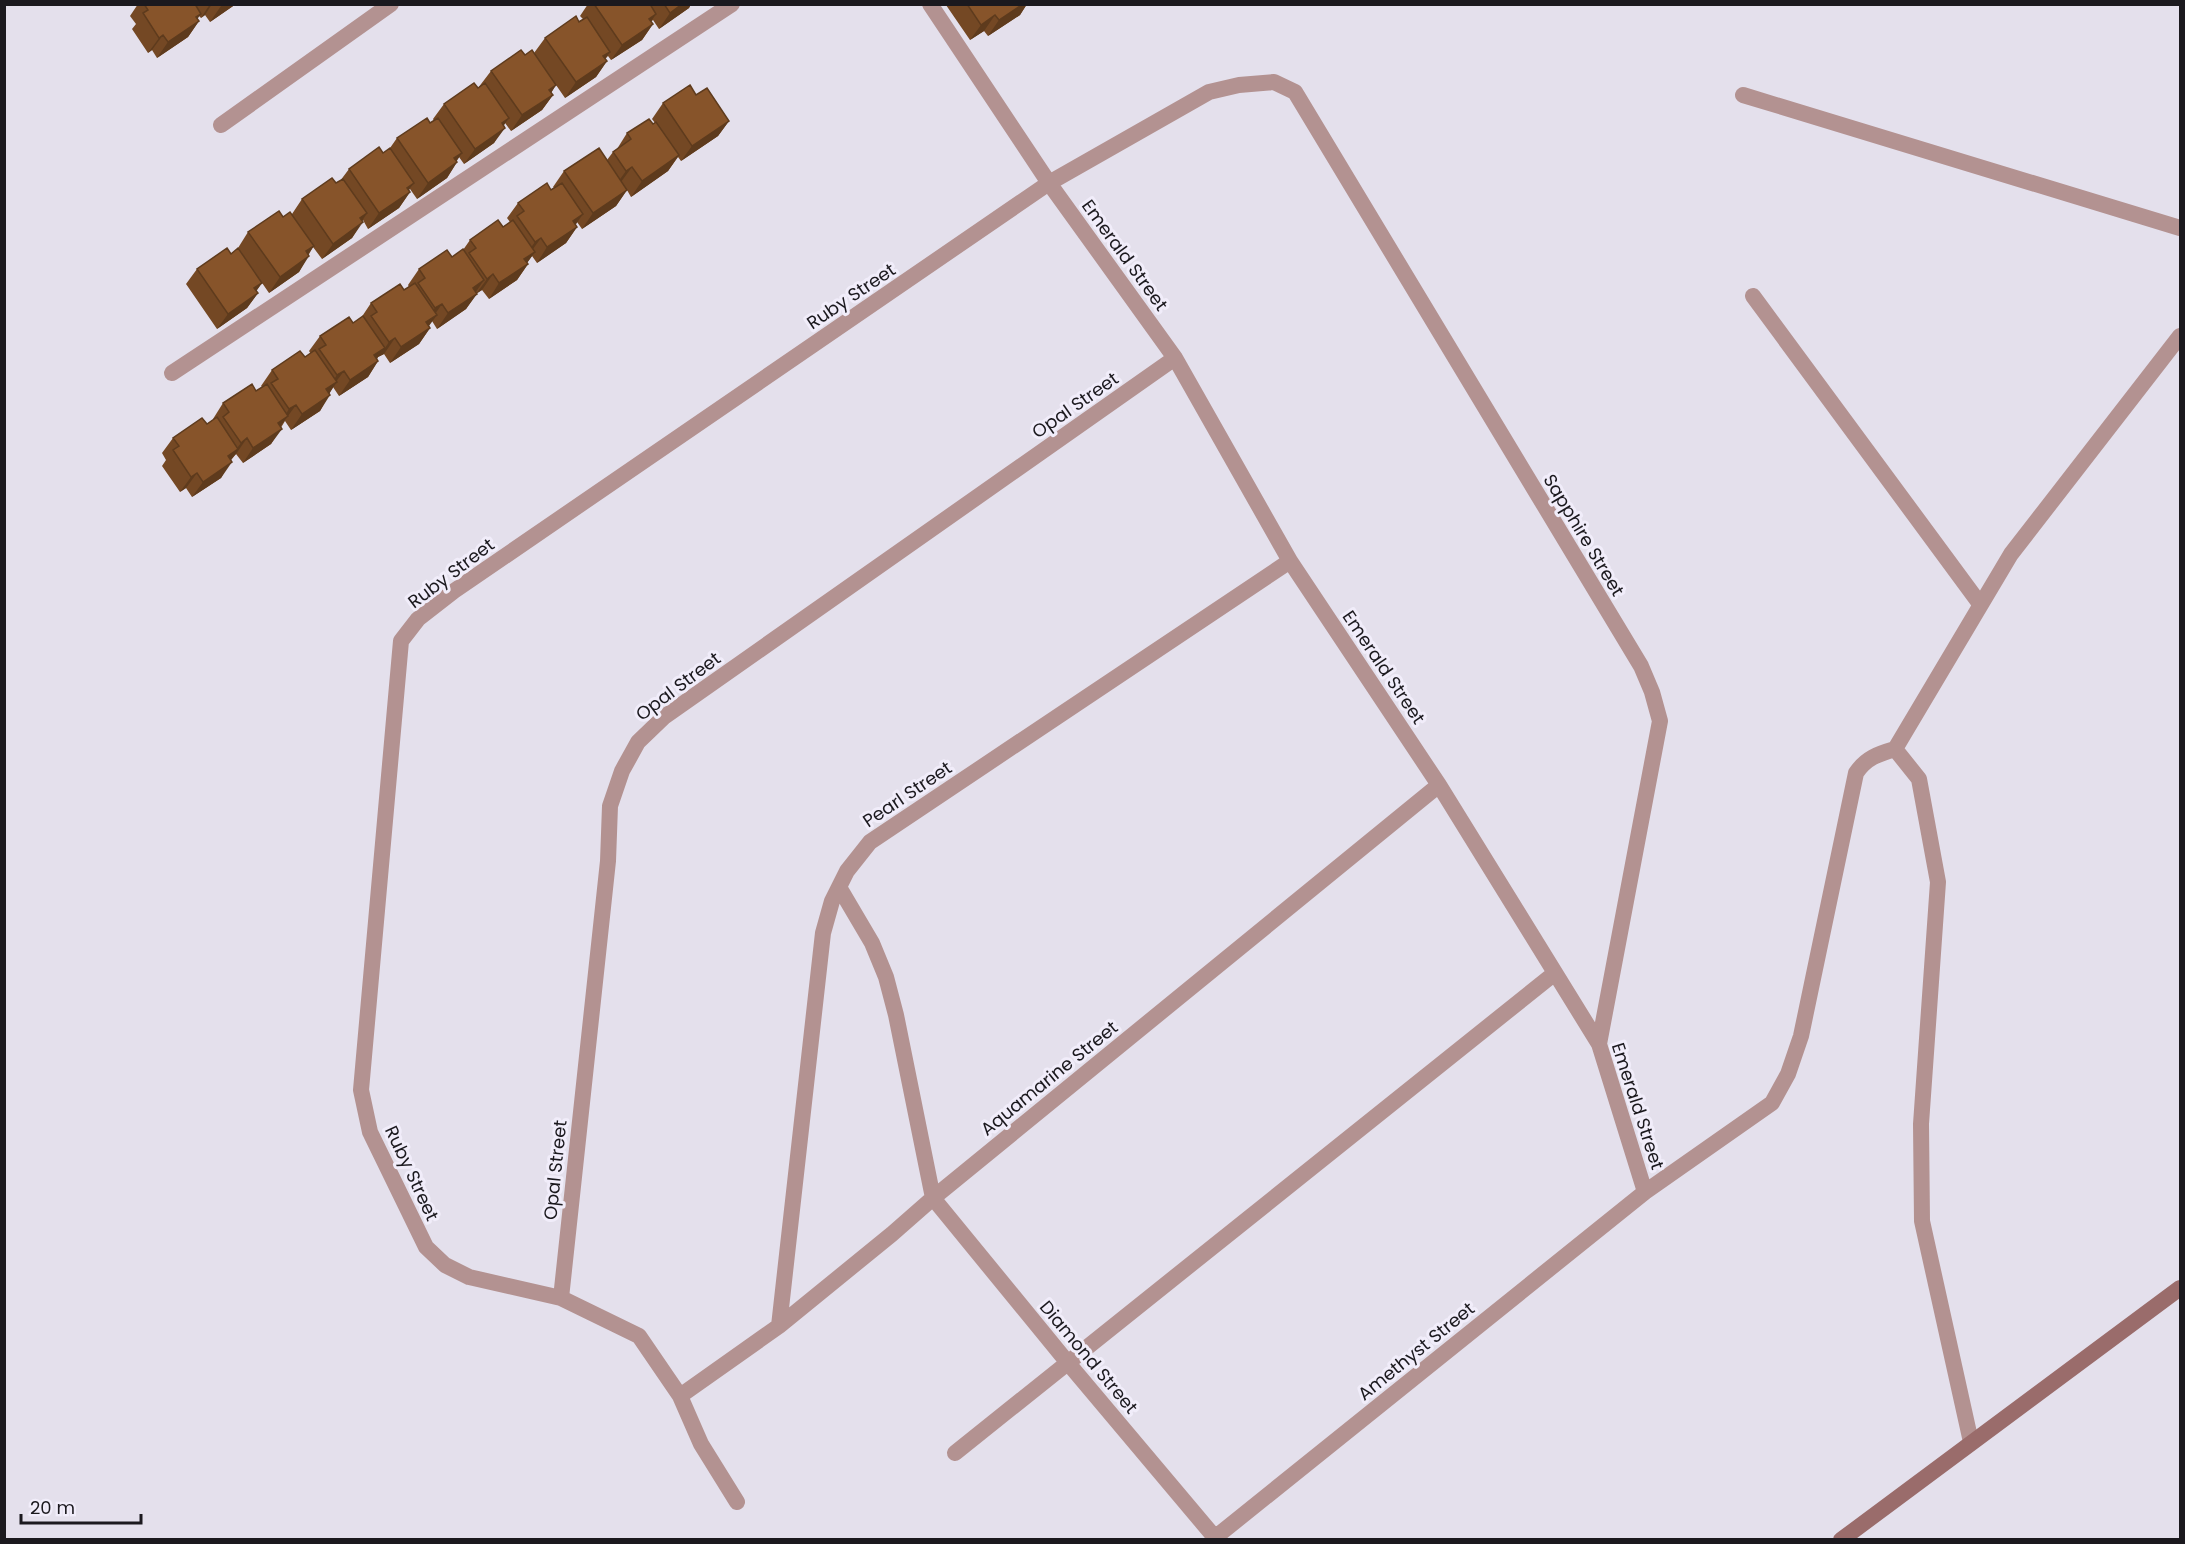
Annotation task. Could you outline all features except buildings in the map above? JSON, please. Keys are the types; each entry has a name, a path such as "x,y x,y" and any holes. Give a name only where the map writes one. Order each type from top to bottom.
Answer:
{"main road":[{"path":"1841,1539 2181,1288"}],"street":[{"path":"221,124 391,4"},
{"path":"172,373 732,4"},
{"name":"Emerald Street","path":"930,4 1049,183 1175,358 1290,561 1439,785 1599,1044 1645,1192"},
{"name":"Ruby Street","path":"737,1502 701,1444 680,1396 639,1336 561,1298 469,1277 445,1265 426,1247 370,1132 361,1090 401,641 418,619 454,591 1049,183 1209,92 1239,85 1274,82 1295,92"},
{"name":"Sapphire Street","path":"1295,92 1641,666 1652,693 1660,721 1599,1044"},
{"path":"1743,96 2181,228"},
{"path":"1753,296 1980,604"},
{"path":"1971,1442 1922,1221 1921,1124 1938,882 1918,779 1895,749 2011,554 2181,336"},
{"name":"Opal Street","path":"561,1298 608,861 610,806 622,771 638,742 664,717 1175,358"},
{"name":"Pearl Street","path":"779,1326 823,933 832,901 847,871 870,842 1290,561"},
{"name":"Amethyst Street","path":"1215,1539 1645,1192 1772,1103 1788,1074 1801,1036 1856,773 1863,763 1876,755 1895,749"},
{"name":"Aquamarine Street","path":"680,1396 779,1326 1439,785"},
{"path":"839,887 872,943 886,977 896,1015 933,1198"},
{"path":"955,1453 1555,973"},
{"name":"Diamond Street","path":"933,1198 1215,1539"}]}
